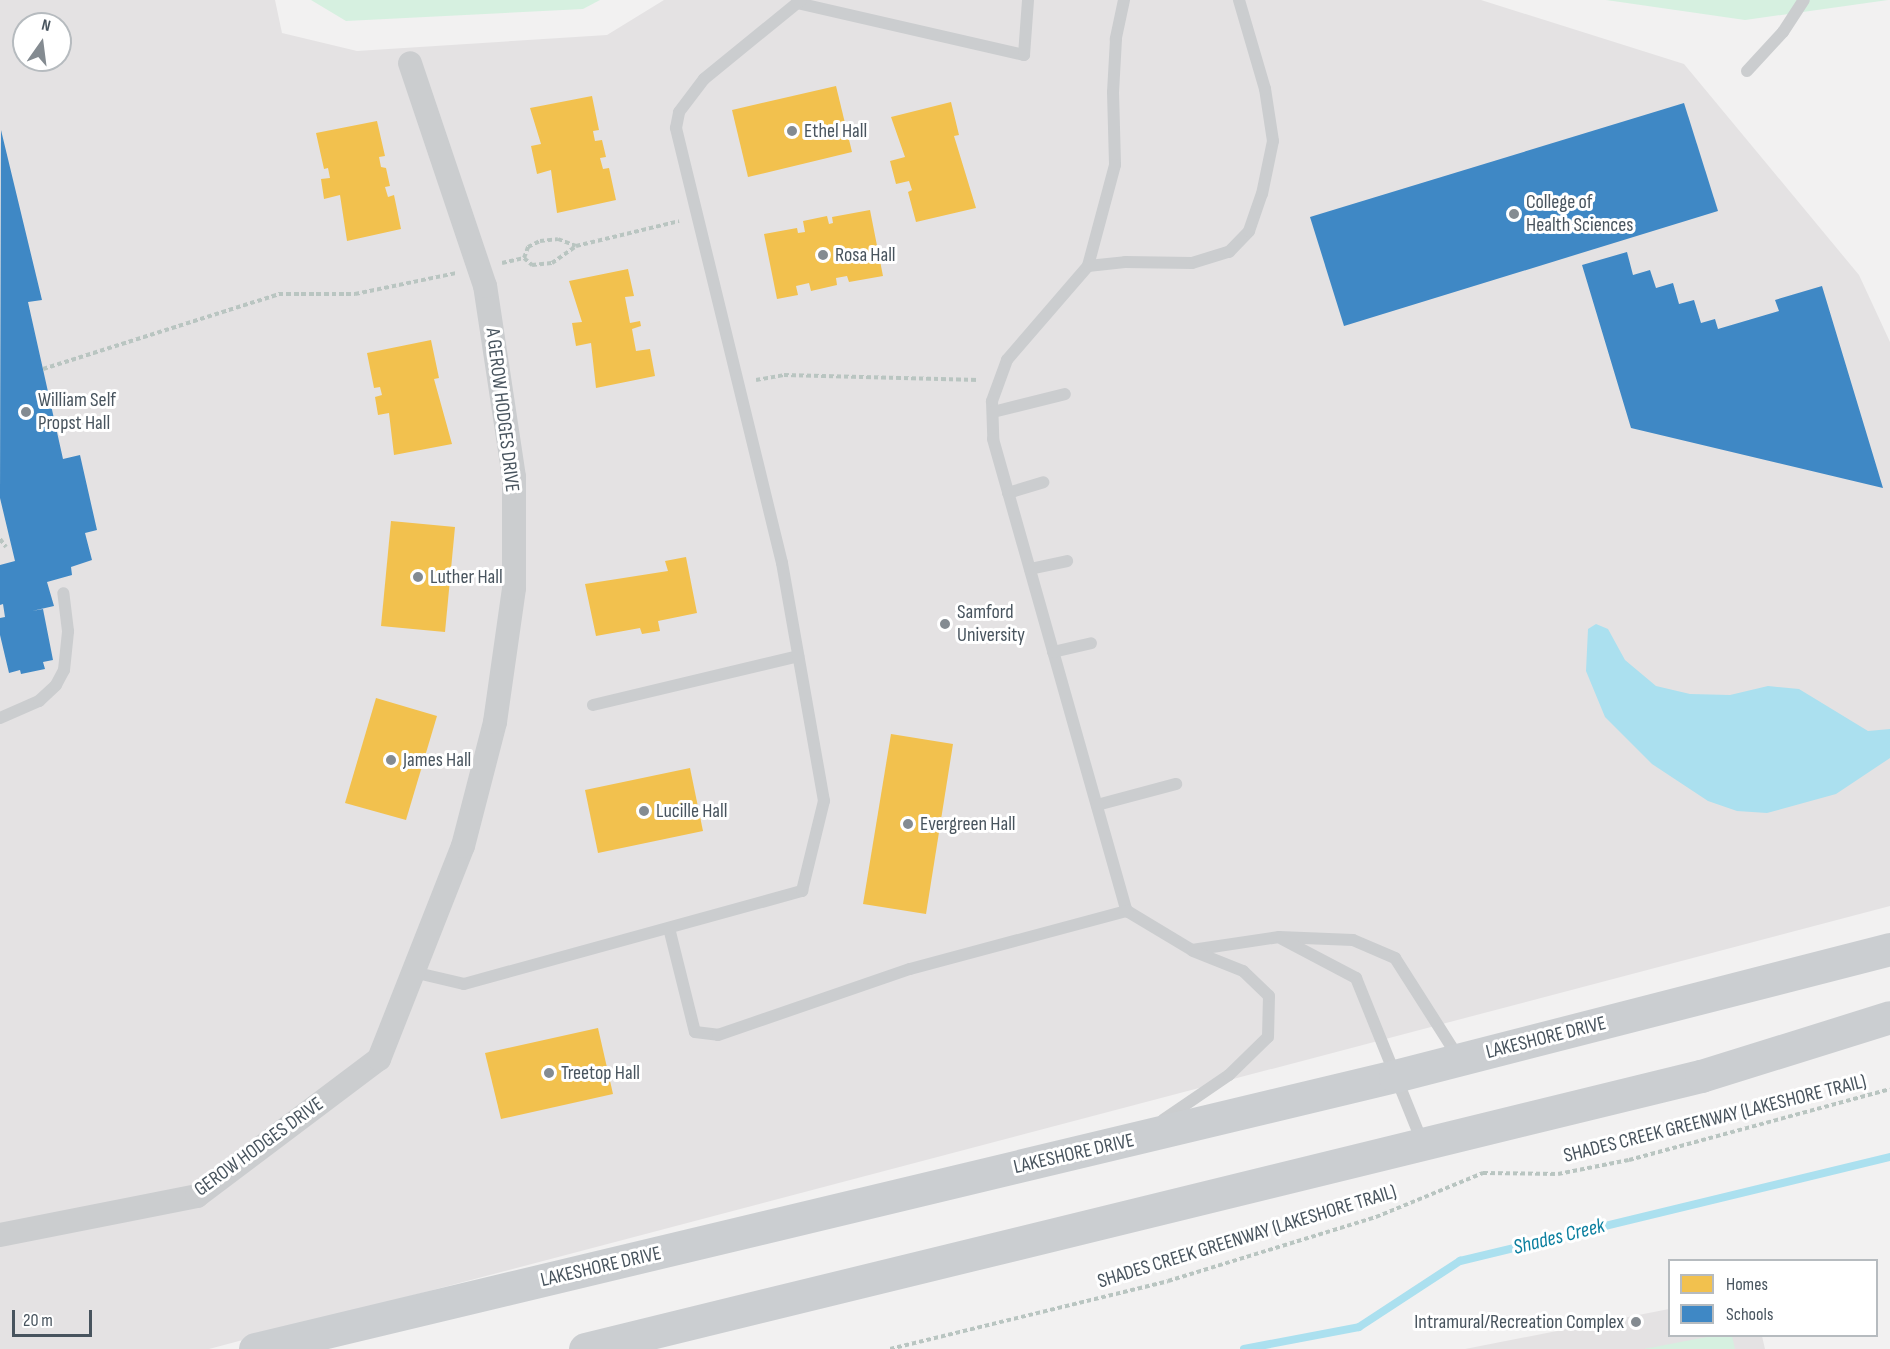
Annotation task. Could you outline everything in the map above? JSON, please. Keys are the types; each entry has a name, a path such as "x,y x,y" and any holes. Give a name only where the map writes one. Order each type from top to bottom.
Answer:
{"main road":[{"name":"LAKESHORE DRIVE","path":"255,1349 1134,1140 1460,1060 1890,950"},
{"path":"585,1349 1422,1141 1701,1076 1890,1017"}],"street":[{"name":"A GEROW HODGES DRIVE","path":"410,63 485,286 514,477 514,588 495,722 466,835 413,972"},
{"name":"GEROW HODGES DRIVE","path":"0,1235 197,1196 379,1059 413,972"}],"lane":[{"path":"413,972 464,984 801,891 824,801 782,563 676,128 679,112 704,79 799,1 1024,56 1028,0"},
{"path":"1124,0 1116,39 1113,92 1115,165 1088,266 1007,360 993,412 993,439 1127,911 1192,950 1243,971 1269,996 1268,1037 1229,1075 1134,1140"},
{"path":"1088,266 1125,262 1192,263 1229,252 1249,231 1262,194 1273,141 1265,89 1239,0"},
{"path":"1747,71 1783,32 1804,0"},
{"path":"993,412 1065,394"},
{"path":"1008,493 1043,482"},
{"path":"1030,569 1067,561"},
{"path":"0,718 39,701 56,685 64,670 68,631 63,593"},
{"path":"1053,652 1091,643"},
{"path":"593,705 798,656"},
{"path":"1097,805 1176,784"},
{"path":"669,928 695,1032 718,1035 910,969 1127,911"},
{"path":"1192,950 1279,937 1353,940 1395,958 1460,1060"},
{"path":"1279,937 1356,978 1422,1141"}],"path":[{"path":"576,246 558,238 540,241 528,247 524,258 532,266 552,263 576,246 697,217"},
{"path":"43,369 279,294 356,294 479,269"},
{"path":"738,384 784,375 1000,380"},
{"path":"0,539 6,547"},
{"name":"SHADES CREEK GREENWAY (LAKESHORE TRAIL)","path":"890,1349 1168,1281 1376,1217 1483,1173 1516,1170 1558,1174 1629,1160 1890,1089"}],"shaded area":[{"name":"Samford University","path":"0,0 275,0 282,33 357,51 607,35 664,0 1481,0 1684,64 1859,275 1890,342 1890,906 209,1349 0,1349"},
{"name":"Intramural/Recreation Complex","path":"1668,1309 1668,1337 1762,1337 1765,1349 1465,1349"}],"green space":[{"path":"311,0 600,0 583,9 346,21"},
{"path":"1606,0 1888,0 1745,20"},
{"path":"1707,1337 1732,1337 1735,1349 1644,1349"}],"water":[{"path":"1596,624 1608,629 1625,660 1656,686 1690,694 1730,695 1768,686 1799,689 1868,731 1890,729 1890,758 1836,794 1767,813 1737,811 1708,801 1652,764 1605,717 1586,671 1588,629"}],"building: Homes":[{"name":"Ethel Hall","path":"836,86 852,152 748,177 732,110"},
{"path":"592,96 599,130 593,131 595,141 602,140 606,157 600,158 603,169 609,168 616,200 557,213 551,170 537,174 531,146 541,144 530,108"},
{"path":"951,102 959,135 954,136 976,208 916,222 908,192 912,190 909,181 896,184 890,161 905,157 891,117"},
{"path":"377,121 385,156 379,157 381,167 386,168 390,186 385,187 388,197 394,195 401,229 347,241 340,195 324,199 321,179 330,178 328,168 324,169 316,133"},
{"name":"Rosa Hall","path":"870,210 883,276 849,282 847,276 836,278 837,285 811,291 809,283 796,286 798,295 777,299 764,234 797,228 798,233 805,232 803,221 827,216 829,224 833,223 832,217"},
{"path":"628,269 634,296 625,297 630,323 640,321 641,326 632,329 636,351 650,349 655,376 596,388 591,343 576,346 572,323 582,322 569,281"},
{"path":"431,340 439,378 434,379 452,444 394,455 389,413 378,415 375,397 382,395 380,387 374,388 367,353"},
{"name":"Luther Hall","path":"391,521 455,527 445,632 381,626"},
{"path":"686,557 697,613 658,621 660,631 642,634 640,628 596,636 585,584 668,571 665,561"},
{"name":"James Hall","path":"376,698 437,716 406,820 345,803"},
{"name":"Evergreen Hall","path":"891,734 953,744 926,914 863,904"},
{"name":"Lucille Hall","path":"690,768 703,831 598,853 585,790"},
{"name":"Treetop Hall","path":"598,1028 613,1094 501,1119 485,1053"}],"building: Schools":[{"name":"College of Health Sciences","path":"1684,103 1718,211 1344,326 1310,217"},
{"name":"William Self Propst Hall","path":"1,130 42,300 28,302 63,459 80,455 97,530 85,533 92,560 71,567 72,575 47,582 54,606 32,611 43,609 53,660 43,662 45,669 21,674 20,670 9,673 0,635 0,618 5,617 3,604 0,605 0,565 15,561 0,498"},
{"name":"College of Health Sciences","path":"1627,252 1633,275 1650,270 1656,288 1673,283 1679,304 1694,300 1701,323 1715,319 1718,329 1779,311 1775,300 1822,286 1883,488 1631,428 1582,265"}],"waterway":[{"name":"Shades Creek","path":"1244,1349 1359,1327 1460,1261 1890,1157"}],"place":[{"name":"Ethel Hall","path":"792,131"},
{"name":"College of Health Sciences","path":"1514,214"},
{"name":"Rosa Hall","path":"823,255"},
{"name":"William Self Propst Hall","path":"26,412"},
{"name":"Luther Hall","path":"418,577"},
{"name":"Samford University","path":"945,624"},
{"name":"James Hall","path":"391,760"},
{"name":"Lucille Hall","path":"644,811"},
{"name":"Evergreen Hall","path":"908,824"},
{"name":"Treetop Hall","path":"549,1073"},
{"name":"Intramural/Recreation Complex","path":"1636,1322"}]}
